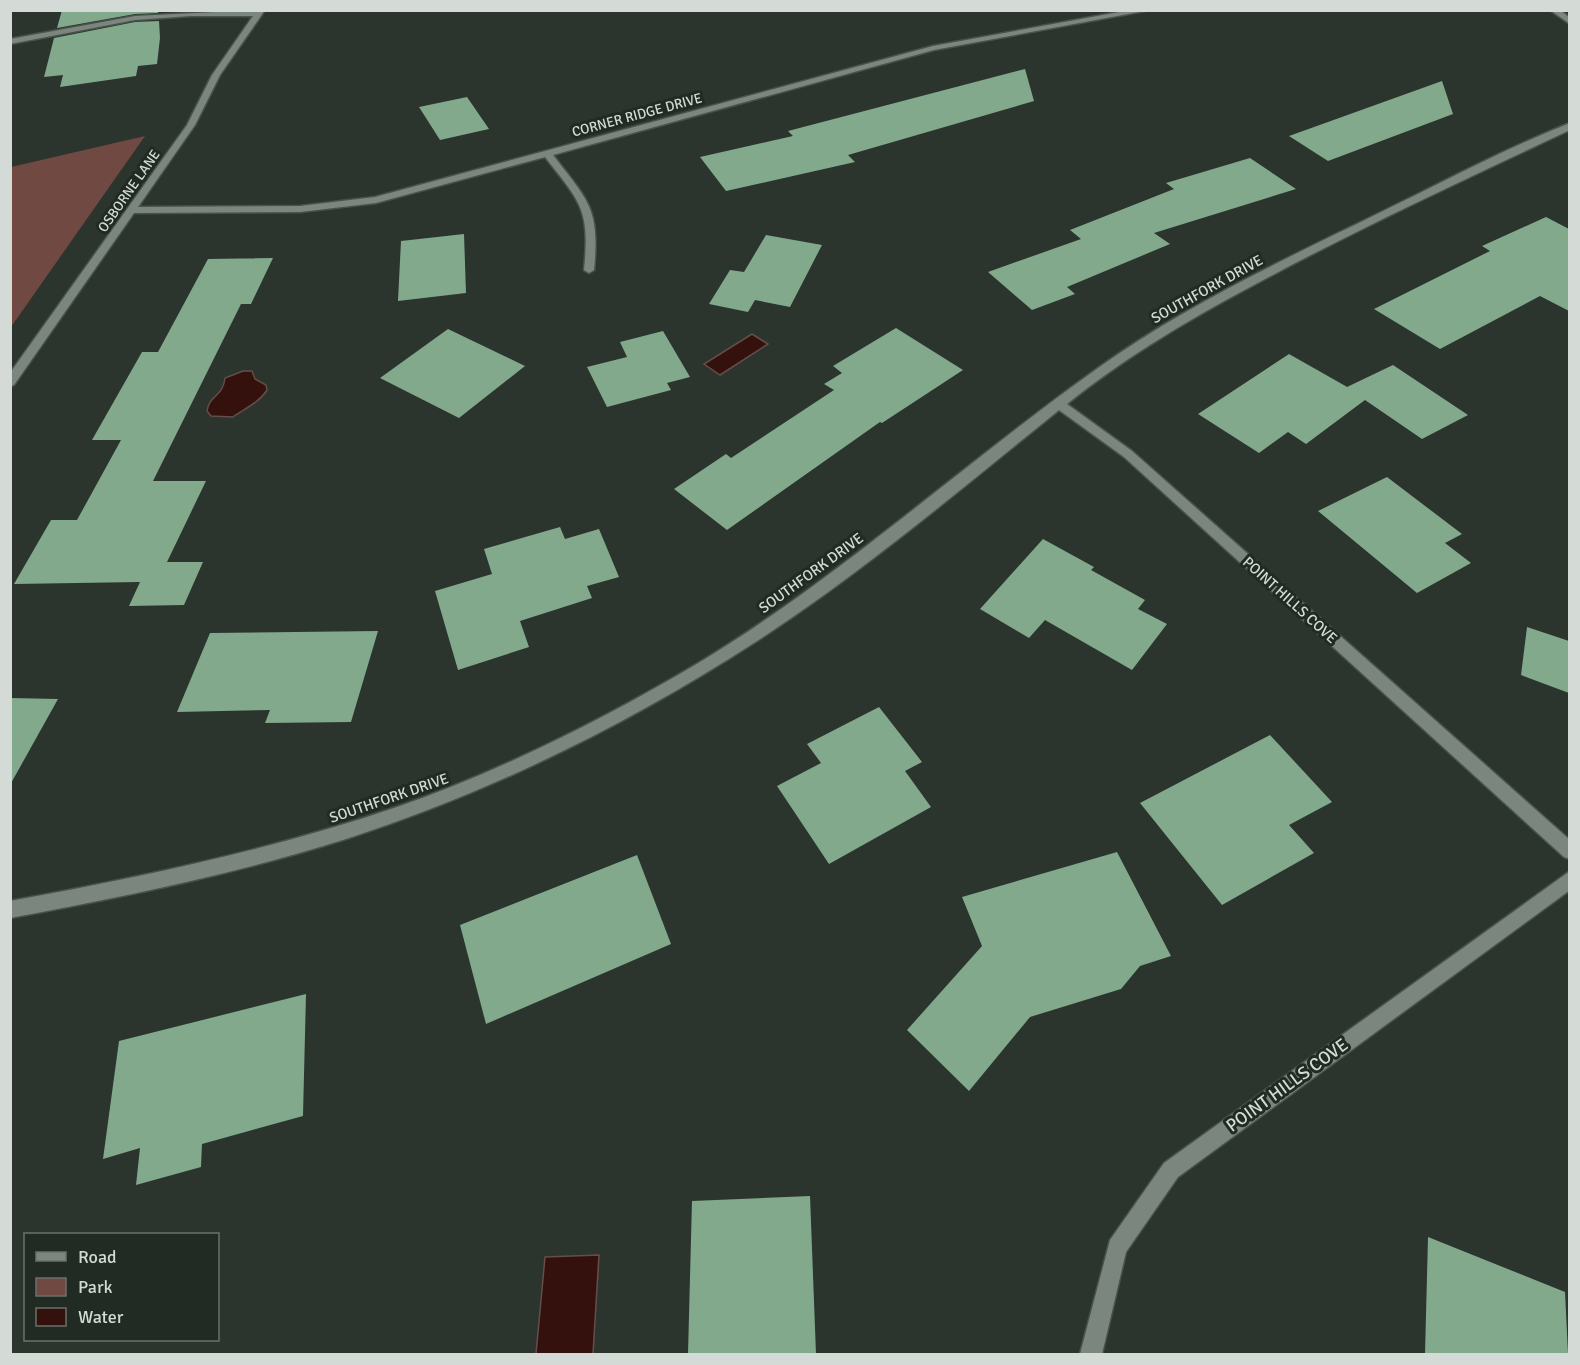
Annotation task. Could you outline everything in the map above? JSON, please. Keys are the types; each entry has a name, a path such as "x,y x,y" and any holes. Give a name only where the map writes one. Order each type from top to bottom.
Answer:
{"street":[{"name":"CORNER RIDGE DRIVE","path":"131,210 300,209 351,205 401,194 933,48 1146,10"},
{"path":"1554,10 1569,22"},
{"path":"10,42 135,18 260,12"},
{"name":"OSBORNE LANE","path":"10,382 191,125 216,75 260,12"},
{"name":"SOUTHFORK DRIVE","path":"10,910 113,891 220,867 349,830 465,788 576,738 674,684 755,635 826,585 1122,357 1191,314 1254,280 1569,126"},
{"path":"548,154 582,200 589,214 592,229 589,270"},
{"name":"POINT HILLS COVE","path":"1059,404 1128,454 1569,852"},
{"name":"POINT HILLS COVE","path":"1090,1354 1118,1247 1171,1170 1569,879"}],"green space":[{"path":"145,136 11,327 11,167"}],"water":[{"path":"752,334 768,344 720,375 704,364"},
{"path":"243,371 252,371 255,379 266,385 267,390 256,402 233,417 211,416 207,411 208,406 222,389 225,378"},
{"path":"599,1255 593,1354 536,1354 545,1257"}],"building":[{"path":"62,10 158,10 158,13 135,14 57,28"},
{"path":"159,21 157,64 138,66 136,76 60,87 63,75 44,77 54,38 135,22"},
{"path":"1025,69 1034,101 848,155 855,162 726,191 700,157 793,136 788,131"},
{"path":"1442,81 1453,114 1328,161 1289,136"},
{"path":"467,97 489,129 440,140 419,107"},
{"path":"1250,158 1296,189 1154,233 1170,244 1067,287 1075,294 1032,310 988,272 1081,239 1070,230 1174,189 1166,183"},
{"path":"1546,217 1569,229 1569,311 1540,296 1440,349 1374,309 1490,251 1482,246"},
{"path":"464,234 466,293 398,301 401,241"},
{"path":"766,235 822,245 790,307 755,300 748,312 709,304 730,270 744,272"},
{"path":"273,258 251,304 241,304 153,481 206,481 167,562 203,562 184,605 129,606 140,582 14,584 51,520 77,520 121,440 92,440 142,352 158,352 208,259"},
{"path":"896,328 963,370 882,423 880,422 727,530 674,489 726,454 731,458 834,390 824,384 842,373 833,366"},
{"path":"448,329 525,366 459,418 380,378"},
{"path":"663,331 690,377 667,383 671,390 607,407 587,367 627,357 620,342"},
{"path":"1289,354 1347,387 1393,365 1468,415 1422,439 1365,400 1306,444 1288,432 1259,453 1198,414"},
{"path":"1387,477 1462,534 1445,543 1471,563 1417,593 1318,511"},
{"path":"560,527 565,539 599,529 619,577 587,586 592,598 520,621 529,647 458,670 435,591 492,574 484,549"},
{"path":"1043,539 1094,567 1091,570 1145,600 1138,609 1167,624 1132,670 1045,620 1029,638 980,609"},
{"path":"1527,627 1569,641 1569,693 1521,675"},
{"path":"378,631 351,722 265,723 270,710 177,712 210,633"},
{"path":"10,698 58,699 10,785"},
{"path":"879,707 922,762 905,771 931,807 829,864 777,786 821,763 807,744"},
{"path":"1270,735 1332,802 1289,825 1314,853 1222,905 1140,803"},
{"path":"1117,852 1171,956 1140,966 1121,989 1030,1017 969,1091 907,1030 982,946 962,897"},
{"path":"637,855 671,944 486,1024 460,925"},
{"path":"306,994 303,1116 202,1144 201,1167 136,1185 140,1148 103,1159 119,1041"},
{"path":"810,1196 816,1354 688,1354 692,1201"},
{"path":"1428,1237 1565,1292 1568,1354 1425,1354"}]}
